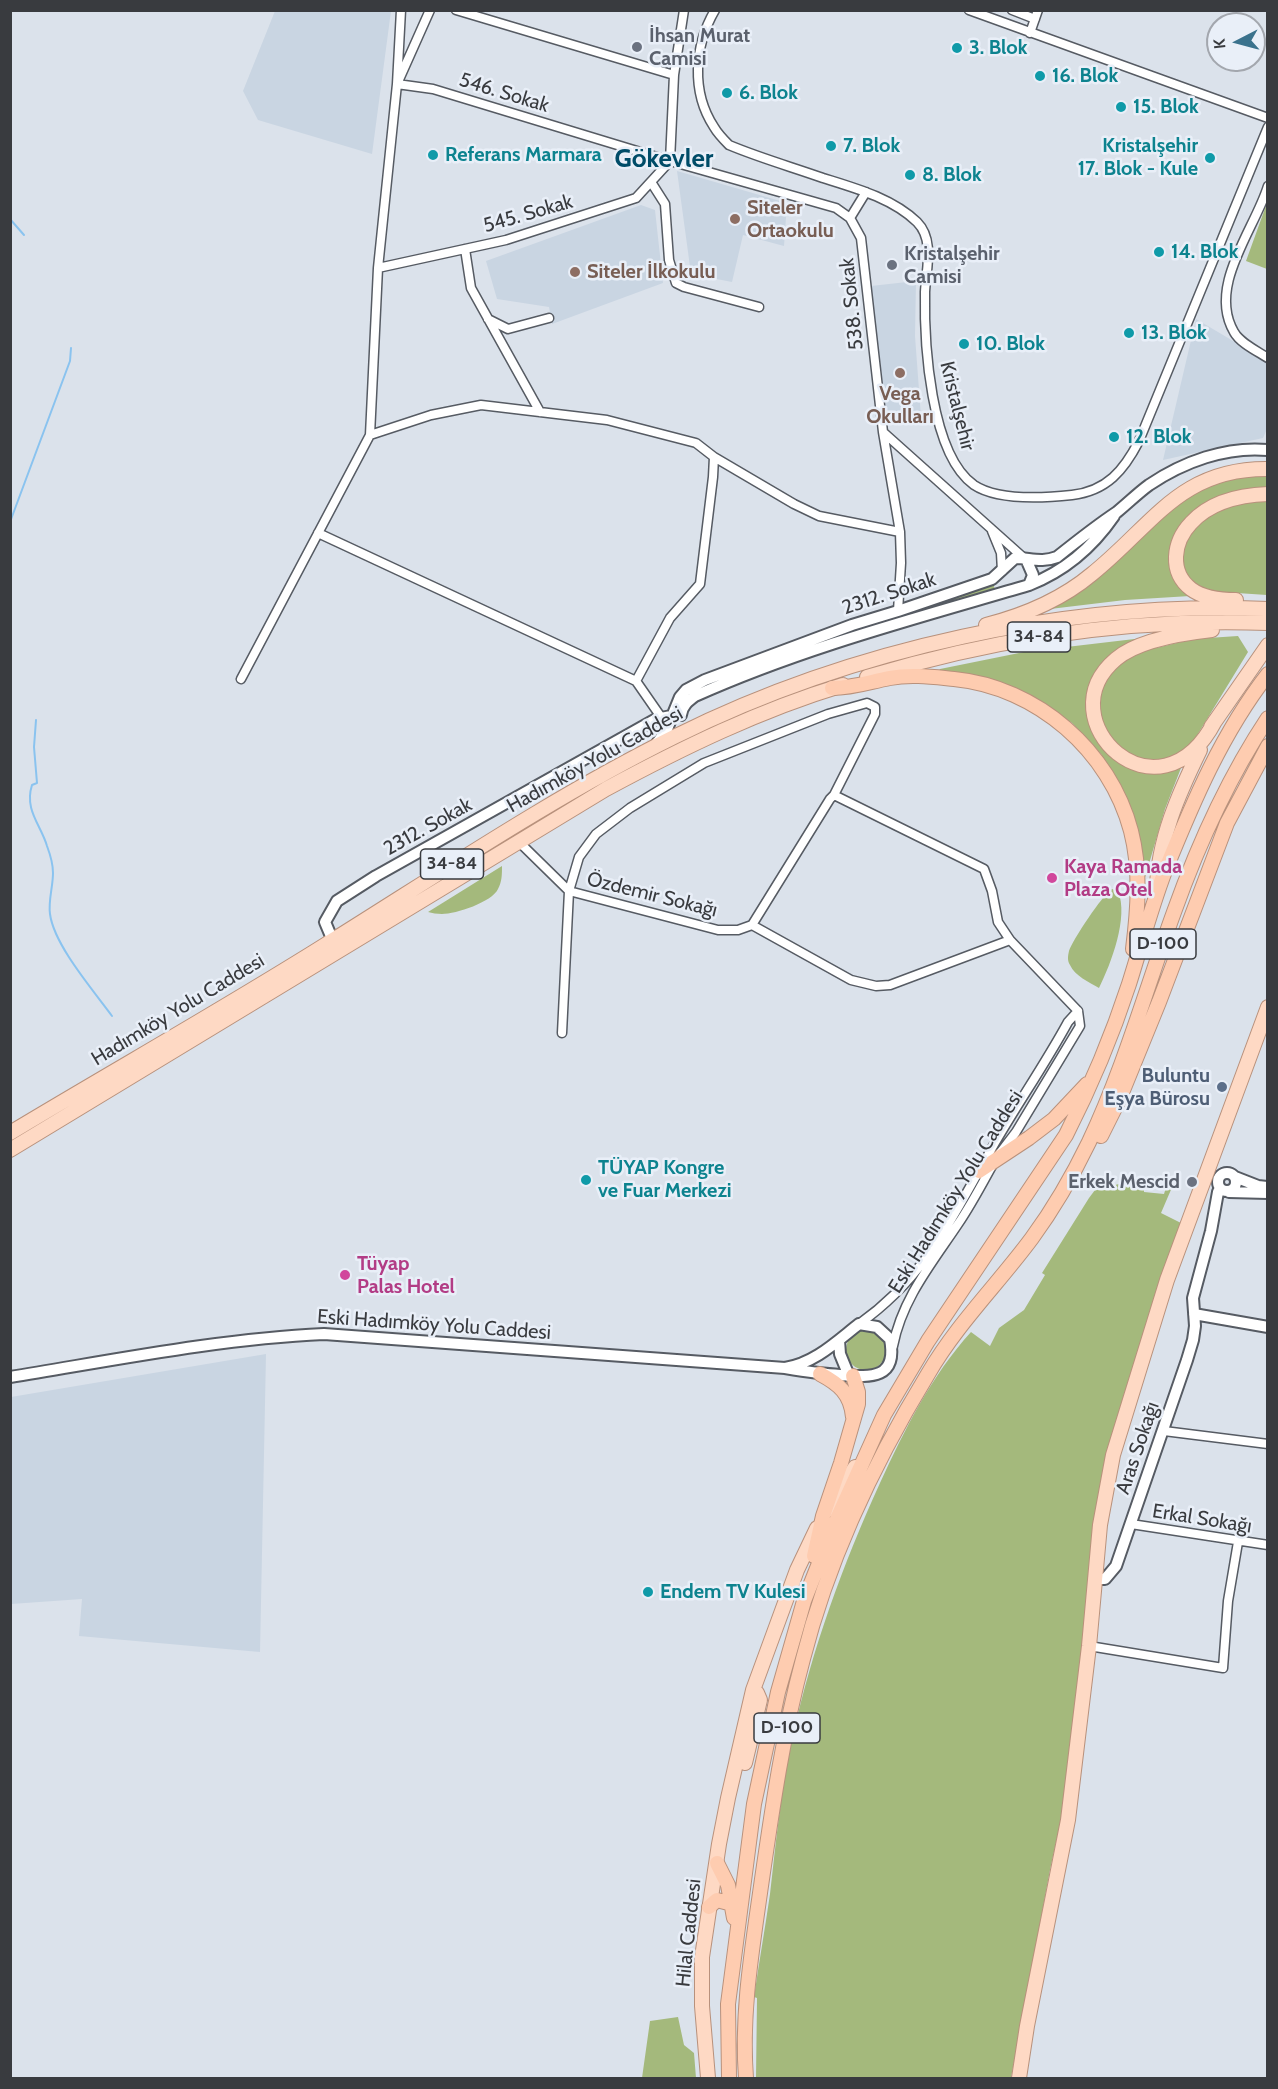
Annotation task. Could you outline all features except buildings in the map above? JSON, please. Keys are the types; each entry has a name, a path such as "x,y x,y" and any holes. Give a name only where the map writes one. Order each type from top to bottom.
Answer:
{"highway":[{"name":"D-100","path":"729,2079 728,2004 751,1825 781,1677 809,1588 868,1446 884,1415 928,1341 1066,1135 1095,1076 1129,982 1165,871 1214,758 1268,674"},
{"path":"832,688 859,687 889,678 908,676 968,681 998,689 1029,702 1073,735 1090,752 1103,770 1131,830 1138,880 1129,982"},
{"name":"D-100","path":"746,2079 745,2011 772,1814 792,1703 824,1591 868,1484 897,1426 930,1369 960,1327 1031,1240 1049,1215 1071,1176 1119,1072 1173,914 1200,847 1233,776 1268,718"},
{"path":"1071,1176 1082,1166 1103,1133 1119,1100 1227,823 1268,746"},
{"path":"979,1171 1053,1119 1095,1076"},
{"path":"820,1374 836,1383 848,1396 852,1410 852,1426"},
{"path":"809,1588 823,1516 858,1404 858,1392 851,1376"},
{"path":"717,1863 728,1885 736,1941"},
{"path":"709,1907 717,1900 732,1904"}],"main road":[{"path":"920,648 939,638 1030,611 1076,586 1109,560 1176,497 1197,483 1235,471 1268,469"},
{"path":"1268,494 1232,499 1203,513 1192,522 1179,540 1176,562 1185,582 1197,592 1216,598 1242,600 1268,607"},
{"name":"Hadımköy Yolu Caddesi","path":"10,1133 333,940 543,808 654,747 716,718 825,676 920,648 1005,629 1110,614 1268,607"},
{"path":"1251,622 1173,637 1127,652 1117,658 1099,679 1094,696 1095,720 1104,740 1125,759 1142,765 1164,765 1186,758 1197,748 1264,650"},
{"name":"Hadımköy Yolu Caddesi","path":"10,1150 606,789 692,744 764,713 832,688 936,658 1032,638 1148,625 1251,622"},
{"name":"34-84","path":"1251,622 1268,623"},
{"path":"1156,898 1159,865 1172,815 1192,765 1215,721"},
{"path":"1019,2079 1027,2026 1068,1820 1089,1646 1100,1525 1113,1455 1167,1280 1268,1007"},
{"name":"Hilal Caddesi","path":"708,2079 701,1980 709,1907 728,1798 753,1690 797,1570 823,1516 868,1446"}],"street":[{"path":"241,679 370,435 378,268 397,84 401,10"},
{"path":"397,84 430,10"},
{"path":"456,10 674,75"},
{"path":"684,10 674,75 670,161 836,208 850,218 866,192"},
{"name":"Kristalşehir","path":"714,10 701,44 698,82 704,109 714,128 729,145 866,192 900,210 918,224 925,237 928,250 924,318 928,364 940,425 949,455 954,462 974,485 993,494 1073,495 1102,486 1128,464 1143,434 1268,127"},
{"path":"969,10 1268,118"},
{"path":"1012,10 1037,15 1030,33"},
{"path":"1018,28 1024,13"},
{"name":"546. Sokak","path":"397,84 433,89 670,161"},
{"name":"545. Sokak","path":"378,268 506,240 636,198 670,161"},
{"path":"651,182 665,204 669,260 676,283 759,307"},
{"path":"1268,186 1234,258 1226,310 1234,333 1268,358"},
{"name":"538. Sokak","path":"850,218 861,238 883,432 900,532 898,611"},
{"path":"465,249 471,288 540,412"},
{"path":"488,318 508,329 549,318"},
{"path":"370,435 431,415 481,405 607,420 696,443 714,457 819,516 900,532"},
{"path":"883,432 1026,559 1033,575 1029,585"},
{"name":"2312. Sokak","path":"654,747 667,729 674,707 686,690 705,680 798,644 992,579 1015,558 1044,561 1057,557 1151,484 1195,462 1232,450 1251,448 1268,450"},
{"path":"636,681 670,618 700,584 714,457"},
{"name":"2312. Sokak","path":"333,940 325,922 337,901 426,848 682,710 695,696 771,666 888,626 1029,585 1056,574 1078,557 1107,527 1118,511"},
{"path":"992,530 1001,553 1002,571 1006,583 1015,589"},
{"path":"318,533 636,681 671,716 686,722 716,718"},
{"path":"562,1033 569,891 579,857 596,834 630,808 698,767 734,750 828,714 867,703 875,707 875,714 834,795 752,925 851,980 876,986 890,985 1010,940"},
{"path":"834,795 984,869 992,891 998,922 1010,940 1078,1011"},
{"name":"Özdemir Sokağı","path":"518,841 569,891 718,930 738,930 752,925"},
{"name":"Eski Hadımköy Yolu Caddesi","path":"785,1368 800,1365 817,1357 886,1305 932,1252 956,1220 979,1171 1068,1022 1078,1011"},
{"name":"Eski Hadımköy Yolu Caddesi","path":"10,1377 271,1336 324,1334 785,1368 820,1374 873,1376 883,1371 892,1356 896,1332 906,1304 956,1220 1028,1113 1080,1026 1078,1011"},
{"path":"1020,1101 1028,1113"},
{"path":"1210,1161 1232,1175 1258,1186 1268,1187"},
{"path":"1223,1190 1221,1176 1232,1175"},
{"path":"1223,1190 1235,1186 1232,1175"},
{"path":"1243,1192 1247,1190 1250,1182"},
{"path":"1200,1192 1223,1190 1268,1193"},
{"name":"Aras Sokağı","path":"1095,1579 1105,1579 1116,1566 1164,1431 1193,1340 1193,1298 1211,1231 1218,1192 1223,1190"},
{"path":"1194,1314 1268,1327"},
{"path":"859,1324 871,1325 884,1332 890,1339 892,1349"},
{"path":"839,1340 840,1354 851,1376"},
{"path":"1164,1431 1268,1444"},
{"name":"Erkal Sokağı","path":"1131,1524 1268,1545"},
{"path":"1089,1646 1223,1668 1228,1601 1238,1542"}],"shaded area":[{"path":"275,11 391,11 372,154 258,120 243,91"},
{"name":"Siteler Ortaokulu","path":"677,171 787,203 784,246 743,235 732,282 691,274"},
{"name":"Siteler İlkokulu","path":"641,205 655,210 663,283 552,324 549,307 497,299 486,261"},
{"name":"Vega Okulları","path":"916,281 915,336 921,417 892,419 886,409 871,286"},
{"path":"1196,319 1267,361 1267,429 1263,438 1163,460"},
{"path":"266,1354 260,1652 79,1636 82,1599 11,1604 11,1397"}],"green space":[{"path":"1267,203 1267,269 1246,261"},
{"path":"1267,477 1267,489 1183,523 1173,538 1169,553 1170,569 1178,586 1190,596 1125,600 1050,609 1176,504 1209,486 1232,478"},
{"path":"1267,500 1267,595 1207,591 1198,588 1183,572 1180,549 1184,537 1205,517 1236,503"},
{"path":"993,583 995,590 920,610"},
{"path":"1238,636 1248,652 1193,742 1172,757 1151,760 1131,755 1115,742 1104,725 1100,705 1105,683 1125,659 1155,646 1156,648 1193,639"},
{"path":"1143,638 1108,658 1097,670 1092,685 1093,730 1102,745 1114,757 1155,770 1181,768 1165,809 1144,881 1120,787 1101,754 1072,723 1055,712 938,672 940,669 1024,652"},
{"path":"502,866 499,886 489,898 456,912 442,914 428,912"},
{"path":"1112,889 1118,891 1121,902 1120,927 1109,966 1099,988 1072,969 1068,956 1082,928 1102,899"},
{"path":"1119,1184 1144,1187 1144,1192 1164,1194 1167,1184 1173,1185 1161,1213 1181,1223 1116,1428 1067,1792 1011,2078 756,2078 757,1998 754,1997 785,1775 809,1671 853,1544 899,1443 943,1367 971,1332 990,1346 999,1328 1024,1310 1045,1275 1042,1273 1095,1190"},
{"path":"866,1330 880,1336 886,1350 880,1364 866,1370 852,1364 846,1350 852,1336"},
{"path":"678,2017 684,2045 694,2053 696,2078 642,2078 650,2021"}],"waterway":[{"path":"10,219 24,235"},
{"path":"10,522 70,361 71,348"},
{"path":"36,720 34,747 37,783 32,785 30,802 52,863 50,914 53,926 75,967 112,1016"}],"place":[{"name":"İhsan Murat Camisi","path":"637,47"},
{"name":"3. Blok","path":"957,48"},
{"name":"16. Blok","path":"1040,76"},
{"name":"6. Blok","path":"727,93"},
{"name":"15. Blok","path":"1121,107"},
{"name":"7. Blok","path":"831,146"},
{"name":"Referans Marmara","path":"433,155"},
{"name":"Kristalşehir 17. Blok - Kule","path":"1210,158"},
{"name":"8. Blok","path":"910,175"},
{"name":"Siteler Ortaokulu","path":"735,219"},
{"name":"14. Blok","path":"1159,252"},
{"name":"Kristalşehir Camisi","path":"892,265"},
{"name":"Siteler İlkokulu","path":"575,272"},
{"name":"13. Blok","path":"1129,333"},
{"name":"10. Blok","path":"964,344"},
{"name":"Vega Okulları","path":"900,373"},
{"name":"12. Blok","path":"1114,437"},
{"name":"Kaya Ramada Plaza Otel","path":"1052,878"},
{"name":"Buluntu Eşya Bürosu","path":"1222,1087"},
{"name":"TÜYAP Kongre ve Fuar Merkezi","path":"586,1180"},
{"name":"Erkek Mescid","path":"1192,1182"},
{"name":"Tüyap Palas Hotel","path":"345,1275"},
{"name":"Endem TV Kulesi","path":"648,1592"}],"district":[{"name":"Gökevler","path":"664,159"}]}
